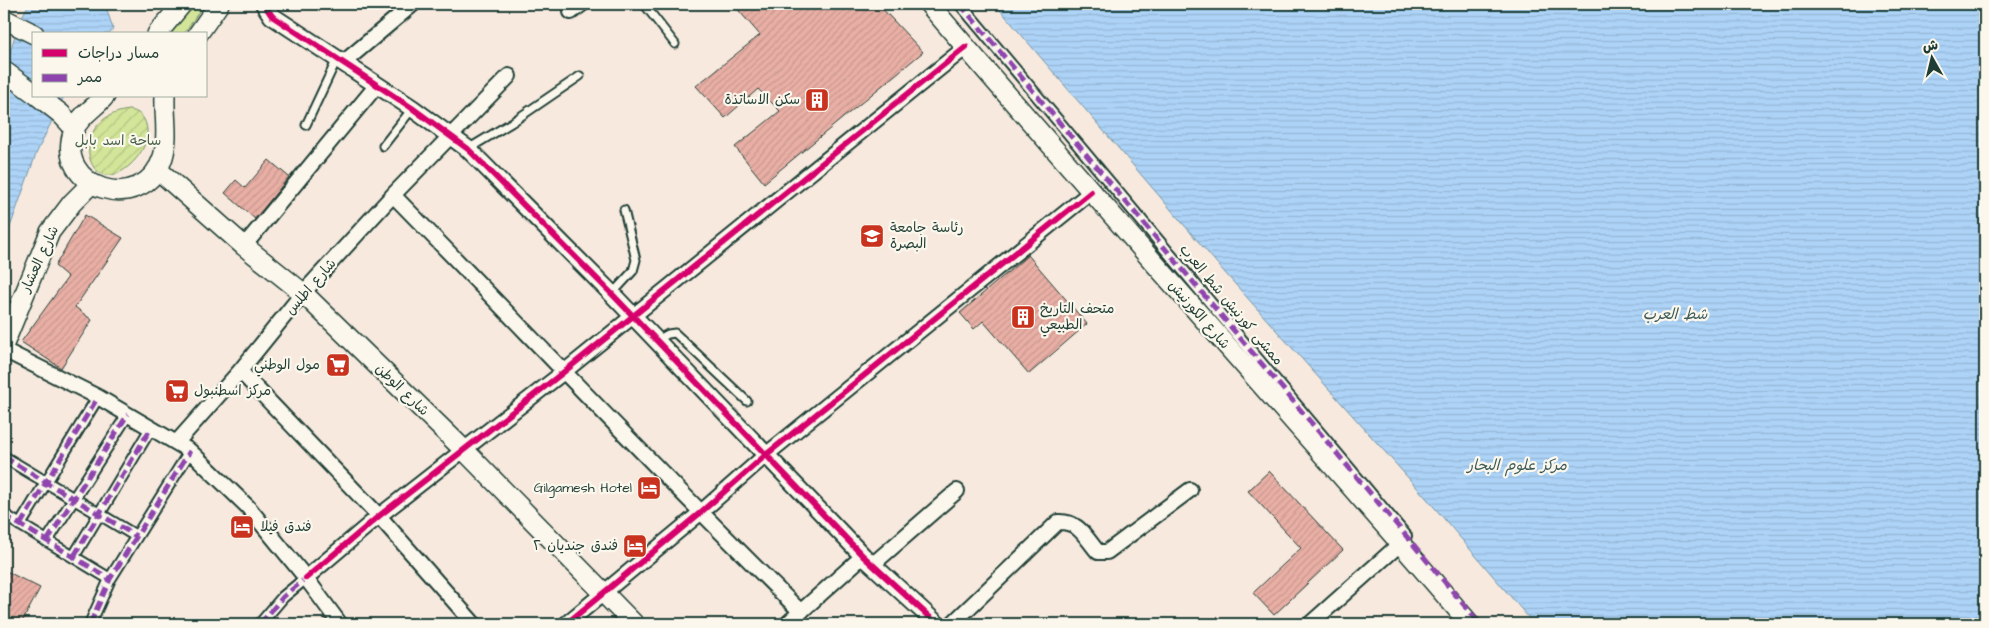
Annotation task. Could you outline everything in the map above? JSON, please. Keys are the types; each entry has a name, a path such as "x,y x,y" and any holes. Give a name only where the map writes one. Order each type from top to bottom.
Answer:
{"main road":[{"path":"159,32 182,4"},
{"path":"199,32 219,4"},
{"name":"شارع الكورنيش","path":"929,4 1091,192 1401,543 1470,624"},
{"path":"6,21 32,33"},
{"path":"4,71 32,92"},
{"path":"41,98 61,114 74,128"},
{"path":"103,98 84,115 74,128 70,142 72,158 79,173 91,184 108,191 127,191 144,183 157,169 165,146 165,98"},
{"name":"شارع الوطن","path":"157,169 244,246 304,293 464,450 605,592 634,624"},
{"name":"شارع العشار","path":"4,344 50,232 72,203 91,184"}],"street":[{"path":"264,4 272,16 412,108 468,149 612,294 868,560 936,624"},
{"path":"340,61 413,4"},
{"name":"ممشى كورنيش شط العرب","path":"960,4 1480,624"},
{"path":"260,624 283,597 379,516 565,371 966,47"},
{"name":"شارع اطلس","path":"177,442 240,371 304,293 393,195 509,76"},
{"path":"244,246 377,85"},
{"path":"566,624 700,513 767,454 1091,192"},
{"path":"393,195 565,371 700,513 801,612"},
{"path":"4,350 98,397 190,451 248,507 306,578 340,624"},
{"path":"240,371 379,516 474,624"},
{"path":"20,525 98,397"},
{"path":"47,541 128,414"},
{"path":"74,556 151,428"},
{"path":"90,624 110,579 190,451"},
{"path":"4,457 136,536"},
{"path":"952,624 1058,522 1074,524 1098,552 1107,552 1190,490"},
{"path":"787,624 957,491"},
{"path":"4,515 110,579"},
{"path":"1310,624 1401,543"}],"lane":[{"path":"644,4 675,44"},
{"path":"306,125 340,61"},
{"path":"468,149 511,123 580,76"},
{"path":"383,146 412,108"},
{"path":"612,294 634,271 636,260 624,210"},
{"path":"657,341 668,334 675,333 747,401"}],"green space":[{"path":"195,4 204,4 185,32 171,32"},
{"name":"ساحة اسد بابل","path":"130,110 135,111 144,119 147,127 147,136 143,148 130,165 115,174 102,174 94,167 89,155 90,141 96,127 110,116"}],"water":[{"path":"29,4 105,4 113,29 111,32 32,32 32,98 63,98 36,154 4,244 4,72 19,22"},
{"name":"شط العرب","path":"995,4 1985,4 1985,624 1534,624 1428,500 1226,274"}],"building":[{"name":"سكن الاساتذة","path":"733,4 878,4 923,52 764,183 735,147 780,111 758,89 725,118 696,86 760,35"},
{"path":"269,160 289,177 255,219 225,193 236,180 245,188"},
{"path":"85,215 123,238 75,307 92,320 61,368 21,342 68,277 55,266"},
{"name":"متحف التاريخ الطبيعي","path":"1028,255 1087,324 1029,374 983,321 974,329 960,313"},
{"path":"1269,471 1343,550 1274,615 1253,593 1301,548 1248,491"},
{"path":"4,570 40,588 21,624 4,624"}],"marked path":[{"path":"960,4 1480,624"},
{"path":"20,525 98,397"},
{"path":"47,541 128,414"},
{"path":"74,556 151,428"},
{"path":"90,624 110,579 190,451"},
{"path":"4,457 136,536"},
{"path":"4,515 110,579"},
{"path":"260,624 283,597 306,578"}],"cycle path":[{"path":"264,4 272,16 412,108 468,149 612,294 863,556 937,624"},
{"path":"306,578 379,516 565,371 966,47"},
{"path":"566,624 700,513 767,454 1091,192"}],"place":[{"name":"سكن الاساتذة","path":"817,100"},
{"name":"رئاسة جامعة البصرة","path":"872,236"},
{"name":"متحف التاريخ الطبيعي","path":"1023,317"},
{"name":"مول الوطني","path":"338,365"},
{"name":"مركز اسطنبول","path":"177,391"},
{"name":"Gilgamesh Hotel","path":"649,488"},
{"name":"فندق فيلا","path":"242,527"},
{"name":"فندق جنديان ٢","path":"635,546"}],"water label":[{"name":"مركز علوم البحار","path":"1517,465"}]}
